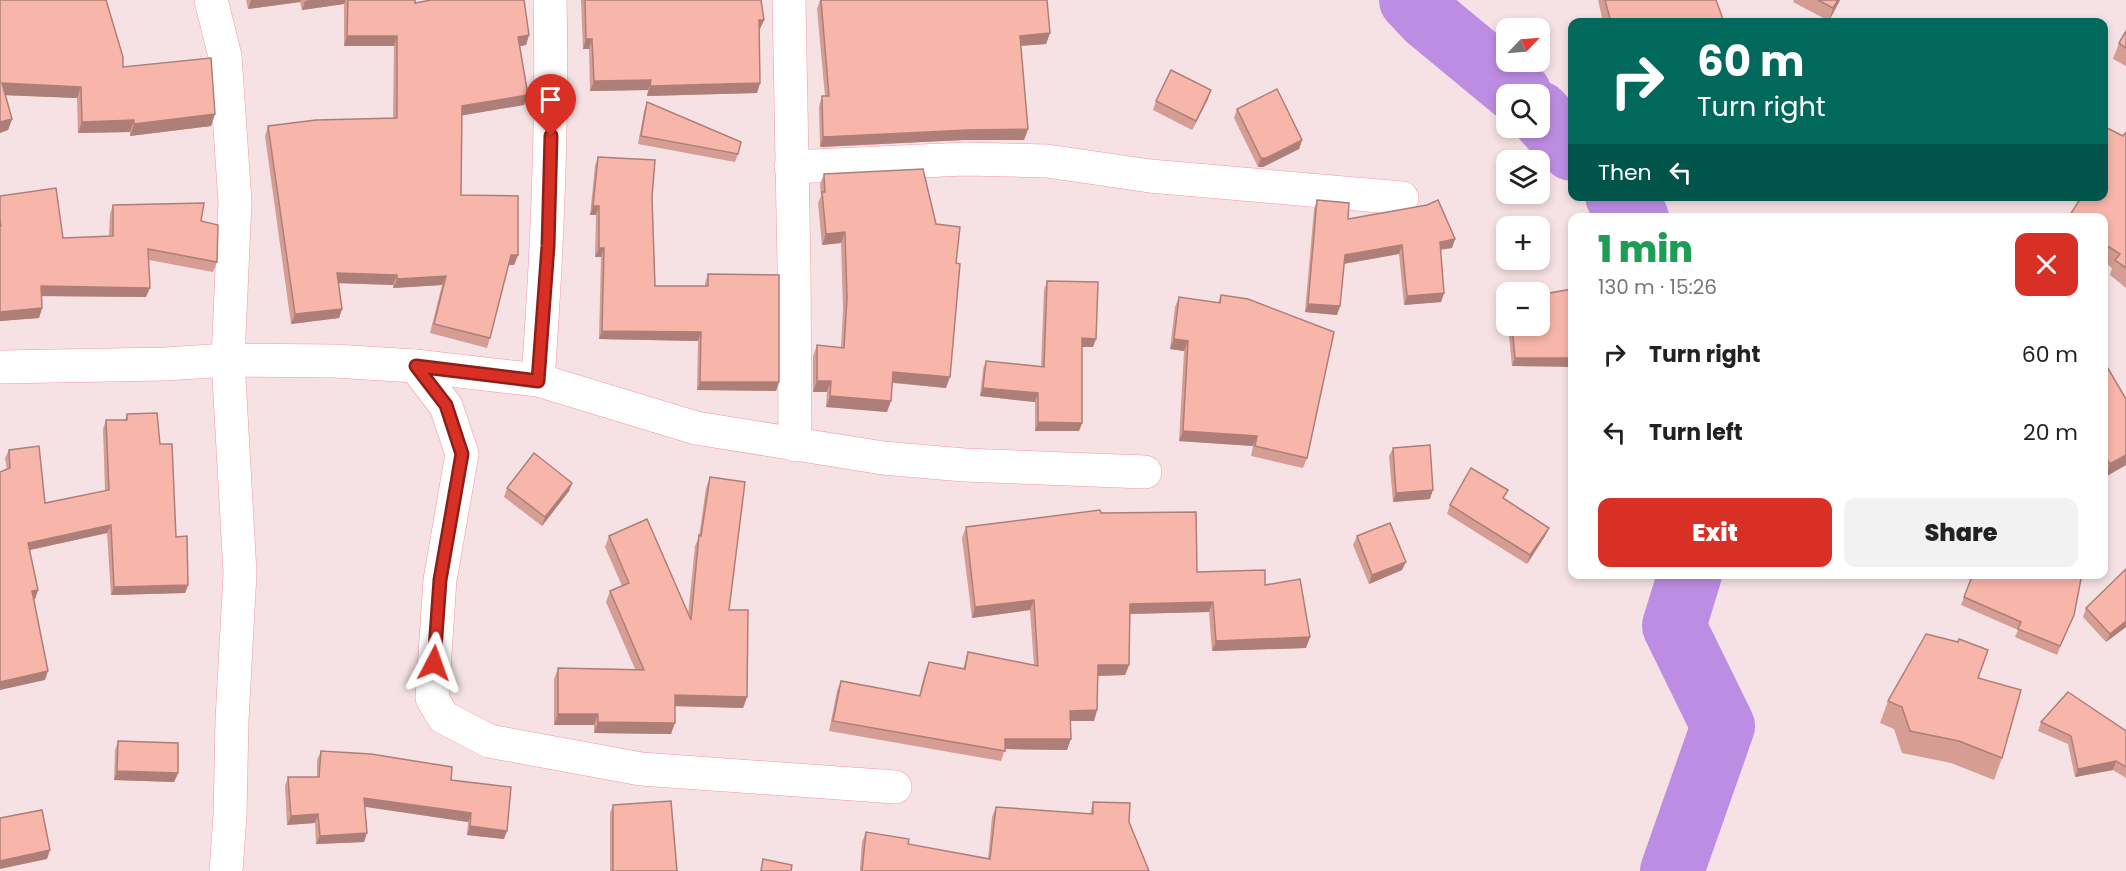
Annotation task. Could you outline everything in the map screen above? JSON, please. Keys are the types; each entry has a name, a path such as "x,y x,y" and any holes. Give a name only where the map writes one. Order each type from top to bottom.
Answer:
{"street":[{"path":"211,0 225,56 235,202 228,360 240,573 226,871"},
{"path":"538,381 548,234 552,93 550,0"},
{"path":"789,0 795,445"},
{"path":"791,167 965,159 1047,160 1150,176 1402,198"},
{"path":"0,367 228,360 334,361 416,366 538,381 696,428 883,458 964,465 1145,472"},
{"path":"416,366 446,405 462,454 440,580 432,698 443,717 489,741 641,769 895,787"}],"building":[{"path":"0,0 106,0 123,57 123,67 211,58 215,114 134,124 134,120 82,122 81,87 2,83 12,119 0,122"},
{"path":"348,0 415,0 415,3 431,0 524,0 529,35 518,37 528,95 462,106 461,195 518,196 518,255 511,255 490,338 434,324 446,276 397,279 397,275 337,273 342,309 295,314 268,126 316,120 397,118 397,36 347,36"},
{"path":"585,0 761,0 764,20 759,20 760,83 650,86 651,80 594,81 592,39 586,39"},
{"path":"821,0 1047,0 1050,33 1020,36 1028,129 823,137 822,96 829,96"},
{"path":"1605,0 1716,0 1723,18 1610,18"},
{"path":"1818,0 1838,0 1833,8"},
{"path":"2126,31 2126,48 2119,43"},
{"path":"1171,70 1211,90 1196,121 1156,101"},
{"path":"1277,89 1302,140 1266,158 1261,158 1237,109"},
{"path":"647,102 741,142 738,154 641,136"},
{"path":"2108,128 2123,136 2126,132 2126,268 2115,260 2120,254 2108,246 2108,213 2071,213 2079,201 2108,201"},
{"path":"598,157 655,160 652,197 655,286 708,286 708,274 779,275 779,382 700,382 701,332 602,331 604,248 599,248 599,206 593,206"},
{"path":"923,169 936,224 960,227 956,263 960,264 950,377 893,372 891,401 830,396 831,381 817,381 817,345 844,348 847,298 845,232 826,234 822,192 825,192 824,174"},
{"path":"56,188 63,238 113,236 113,205 204,203 201,221 218,225 217,262 148,249 150,288 41,286 42,308 0,312 0,196"},
{"path":"1317,200 1349,203 1348,219 1427,205 1438,200 1455,239 1440,242 1444,293 1407,296 1402,245 1345,255 1340,306 1308,304"},
{"path":"1047,281 1098,282 1096,339 1082,338 1082,423 1038,422 1038,393 983,388 986,361 1044,367"},
{"path":"1568,290 1568,358 1515,358 1513,336 1550,336 1550,293"},
{"path":"1221,295 1248,299 1334,332 1307,458 1255,446 1257,436 1183,431 1188,341 1174,339 1179,297 1220,303"},
{"path":"2108,368 2126,399 2126,455 2110,464 2108,461"},
{"path":"157,413 160,444 172,444 176,537 187,536 188,585 114,587 111,525 28,543 38,590 32,591 48,671 0,682 0,472 10,468 9,450 39,446 45,503 109,490 106,420 127,420 127,414"},
{"path":"1430,445 1433,490 1396,493 1393,448"},
{"path":"534,453 572,483 545,517 507,488"},
{"path":"1471,468 1508,490 1503,498 1549,528 1530,555 1450,505"},
{"path":"710,477 745,482 729,610 748,610 747,697 675,695 675,723 598,722 598,714 558,714 558,668 644,670 610,591 629,583 609,536 647,519 691,620 699,535 701,536"},
{"path":"1100,510 1101,513 1196,512 1197,572 1265,570 1265,585 1300,579 1310,637 1216,641 1213,602 1130,604 1129,665 1098,665 1097,710 1070,711 1071,739 1005,739 1005,751 833,721 841,681 920,696 929,662 965,669 968,652 1038,666 1034,600 975,607 966,527"},
{"path":"1390,523 1406,562 1372,575 1357,536"},
{"path":"2126,569 2126,621 2110,634 2086,608"},
{"path":"1971,579 2081,579 2074,615 2060,646 2018,629 2021,622 1964,597"},
{"path":"1926,634 1958,642 1959,639 1988,650 1978,678 2021,690 2002,758 1959,741 1910,731 1902,707 1888,701"},
{"path":"2068,692 2126,731 2126,767 2116,761 2078,769 2071,736 2041,722"},
{"path":"118,741 178,743 178,773 117,771"},
{"path":"321,751 371,754 452,767 451,780 511,787 507,831 470,826 471,813 364,798 367,833 320,836 318,814 291,816 288,777 319,777"},
{"path":"671,801 677,871 613,871 613,805"},
{"path":"1093,802 1130,803 1129,822 1149,871 862,871 866,832 909,839 908,844 990,859 996,807 1093,814"},
{"path":"42,810 50,850 0,861 0,818"},
{"path":"763,859 792,865 791,871 761,871"}],"waterway":[{"path":"1411,0 1428,18 1508,84"},
{"path":"1550,125 1568,145"},
{"path":"1622,201 1632,213"},
{"path":"1672,871 1723,726 1674,626 1688,579"}],"route":[{"path":"434,663 440,580 462,454 446,405 416,366 538,381 548,246 551,136"}]}
